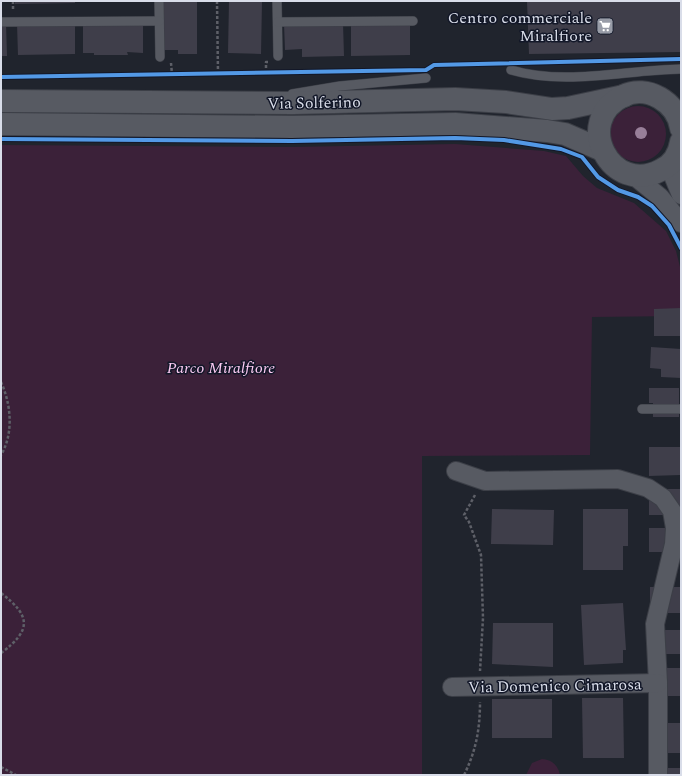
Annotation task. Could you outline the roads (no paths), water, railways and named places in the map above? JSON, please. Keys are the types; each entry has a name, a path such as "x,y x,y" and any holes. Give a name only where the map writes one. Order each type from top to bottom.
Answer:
{"main road":[{"name":"Via Solferino","path":"1,101 236,102 455,99 506,102 552,109 568,108 624,96 646,93 681,101"},
{"path":"624,96 613,103 605,113 600,125 599,138 602,150 614,167 633,175 655,173 665,168 679,145 675,111 667,102 656,96"},
{"name":"Via Solferino","path":"1,124 292,127 455,124 547,131 565,134 602,150"}],"street":[{"path":"679,145 672,172 681,195"},
{"path":"633,175 660,197 681,223"},
{"name":"Via Domenico Cimarosa","path":"456,471 481,480 618,479 648,488 663,498 672,511 676,528 674,544 655,624 658,683 658,775"},
{"name":"Via Domenico Cimarosa","path":"452,687 658,683"}],"lane":[{"path":"159,1 160,57"},
{"path":"277,1 278,56"},
{"path":"1,22 160,21"},
{"path":"278,22 413,21"},
{"path":"511,70 530,76 557,78 681,69"},
{"path":"236,102 340,86 426,78"},
{"path":"642,409 681,409"}],"place":[{"name":"Centro commerciale Miralfiore","path":"605,26"}],"park label":[{"name":"Parco Miralfiore","path":"221,367"}]}
